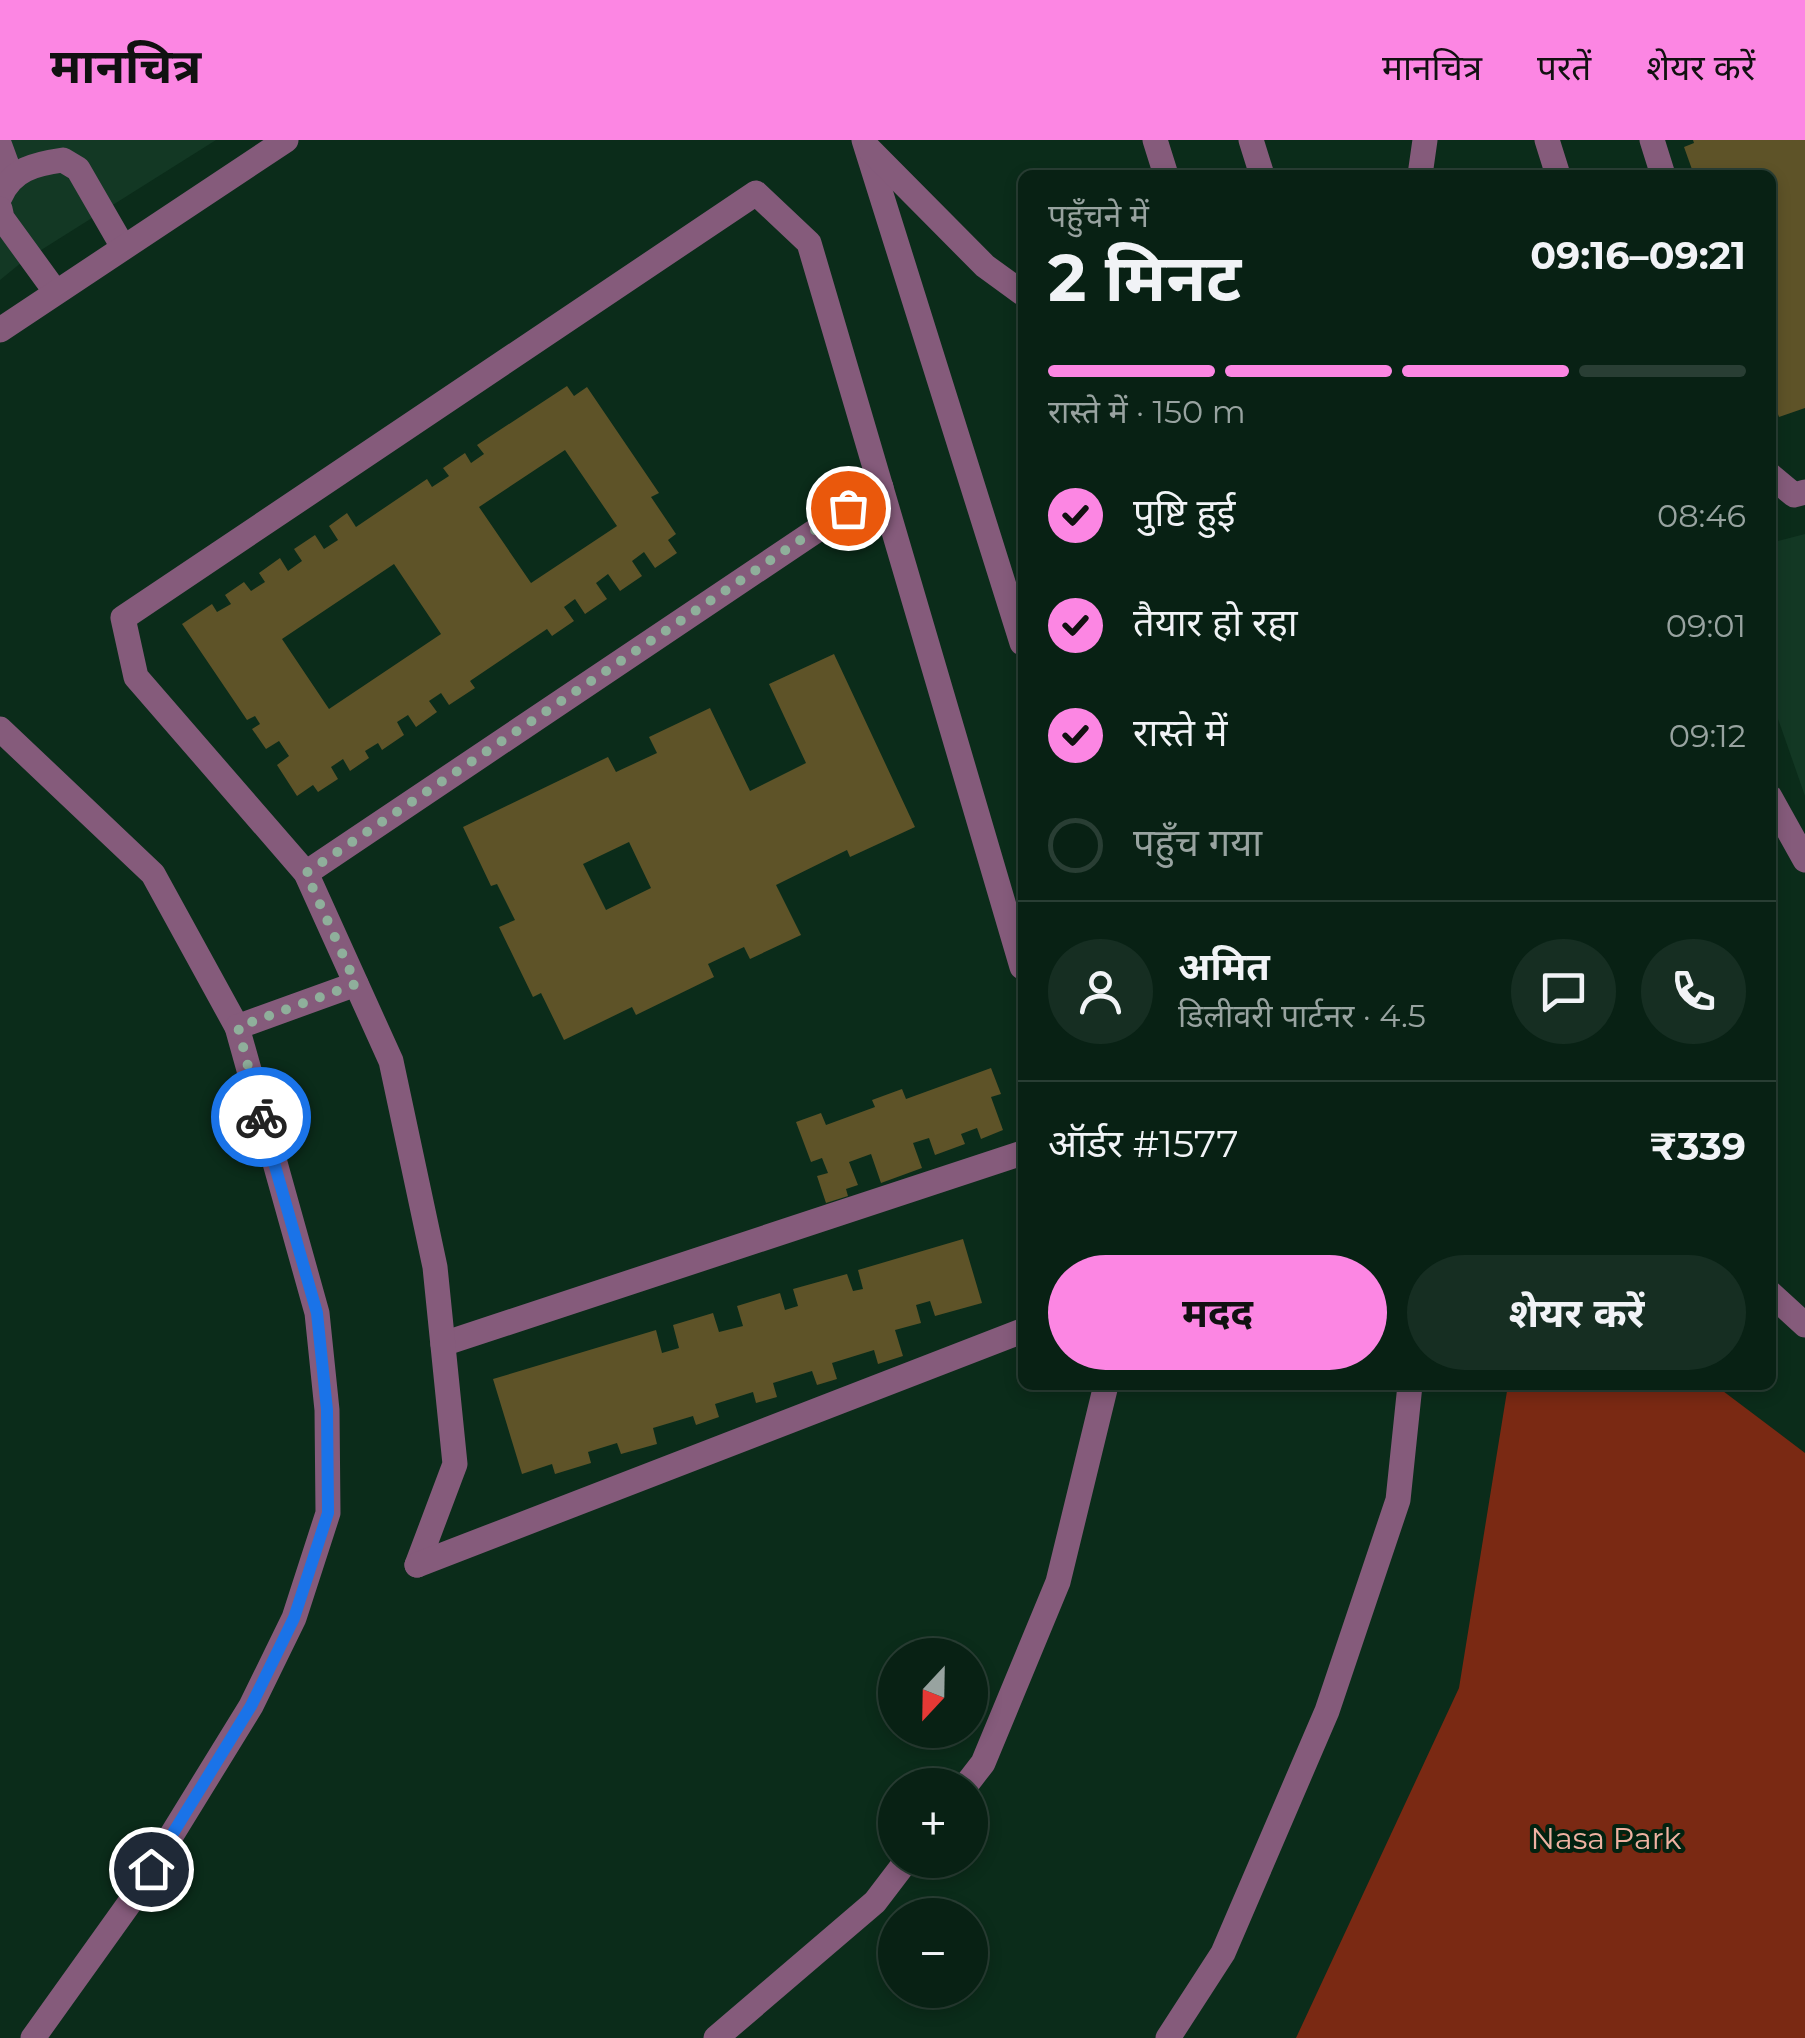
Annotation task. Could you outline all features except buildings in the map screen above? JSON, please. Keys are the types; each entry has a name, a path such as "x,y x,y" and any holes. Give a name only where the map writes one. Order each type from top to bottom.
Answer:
{"street":[{"path":"0,330 286,140"},
{"path":"1156,140 1165,170"},
{"path":"1251,140 1260,170"},
{"path":"1421,170 1425,140"},
{"path":"1547,140 1556,170"},
{"path":"1652,140 1662,170"},
{"path":"865,143 985,266 1018,290"},
{"path":"865,143 1018,630"},
{"path":"0,146 3,204 55,291"},
{"path":"3,204 38,164 63,160 78,170 123,247"},
{"path":"1018,953 809,243 756,193 124,618 136,677 306,873 391,1060 436,1267 454,1464 417,1565 1018,1333"},
{"path":"1776,480 1794,495 1805,492"},
{"path":"306,873 880,487"},
{"path":"0,729 153,874 238,1027 317,1313 327,1410 328,1513 294,1618 251,1706 131,1901 32,2038"},
{"path":"1776,809 1805,860"},
{"path":"238,1027 356,984"},
{"path":"442,1344 1018,1154"},
{"path":"1776,1298 1805,1324"},
{"path":"979,1768 1058,1582 1105,1390"},
{"path":"1168,2038 1223,1953 1327,1711 1398,1500 1409,1390"},
{"path":"716,2038 875,1902 893,1878"}],"shaded area":[{"path":"0,140 216,140 22,262 0,280"},
{"path":"1805,534 1805,796 1776,713 1776,541"}],"green space":[{"name":"Nasa Park","path":"1507,1390 1722,1390 1805,1453 1805,2038 1296,2038 1459,1688"}],"way so far":[{"path":"261,1117 238,1027 356,984 306,873 848,508"}],"route":[{"path":"151,1869 251,1706 294,1618 328,1513 327,1410 317,1313 261,1117"}]}
